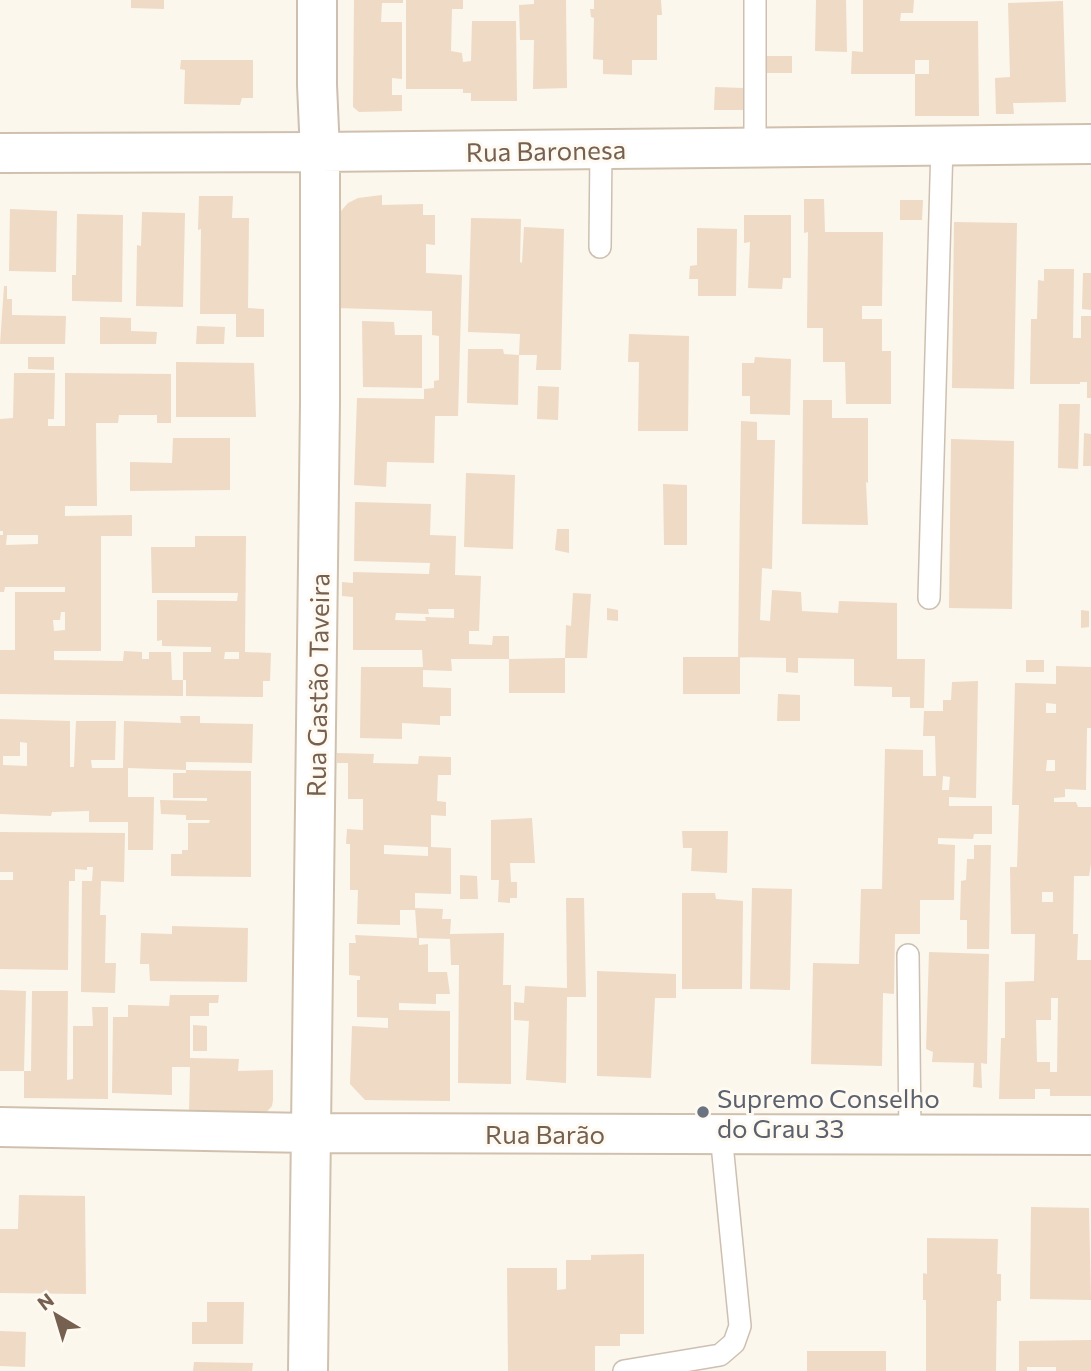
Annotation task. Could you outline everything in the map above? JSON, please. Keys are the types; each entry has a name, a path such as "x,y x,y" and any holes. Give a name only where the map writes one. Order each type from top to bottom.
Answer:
{"street":[{"name":"Rua Gastão Taveira","path":"308,1371 320,404 317,0"},
{"name":"Rua Baronesa","path":"0,153 1091,144"},
{"name":"Rua Barão","path":"0,1126 311,1133 1091,1135"}],"lane":[{"path":"755,0 755,147"},
{"path":"929,598 942,145"},
{"path":"600,247 601,149"},
{"path":"908,955 910,1134"},
{"path":"624,1371 720,1355 734,1343 738,1335 740,1326 722,1134"}],"building":[{"path":"131,0 164,0 164,9 131,8"},
{"path":"354,0 403,0 403,3 382,3 381,22 402,22 402,79 392,78 392,95 402,95 402,111 359,112 353,107"},
{"path":"406,0 463,0 463,9 452,9 451,51 462,53 463,62 471,61 472,21 516,21 517,101 471,101 471,93 463,93 463,89 406,89"},
{"path":"534,0 566,0 567,88 533,89 534,40 520,40 519,5 534,4"},
{"path":"594,0 661,0 662,15 657,15 657,60 632,60 632,75 603,74 603,60 593,59 594,18 591,17 590,9 594,9"},
{"path":"816,0 846,0 847,52 815,51"},
{"path":"863,0 914,0 913,13 901,13 900,21 978,21 979,116 915,116 915,74 851,74 852,51 863,52","holes":["915,60 929,60 929,74 915,74"]},
{"path":"1063,1 1066,102 1013,103 1014,114 996,114 995,78 1010,77 1008,3"},
{"path":"764,56 792,56 792,73 764,73"},
{"path":"181,60 253,60 253,98 242,98 240,105 184,104 185,70 180,69"},
{"path":"715,87 743,88 743,110 714,110"},
{"path":"382,195 382,205 423,204 423,215 435,215 435,245 426,244 426,273 462,275 458,416 435,416 434,463 387,462 386,487 354,485 357,398 424,399 424,389 434,388 434,381 439,380 439,336 432,335 432,311 337,308 337,222 341,211 348,203 358,198"},
{"path":"199,196 233,196 232,218 249,218 248,308 264,309 264,337 236,337 236,314 200,314"},
{"path":"804,199 824,199 825,232 883,232 882,306 862,306 862,319 882,319 882,351 891,351 891,404 846,404 845,362 823,362 823,328 807,328 808,232 804,233"},
{"path":"900,200 923,200 922,220 900,220"},
{"path":"10,209 57,211 56,272 9,271"},
{"path":"142,212 185,213 183,307 136,306 137,245 141,246"},
{"path":"77,214 123,215 122,302 72,301 72,275 76,275"},
{"path":"744,215 791,215 791,278 783,278 782,289 748,288 750,242 744,243"},
{"path":"471,218 521,219 522,263 524,227 564,229 561,370 536,370 537,355 519,355 520,334 468,332"},
{"path":"954,222 1017,223 1014,389 952,388"},
{"path":"697,228 737,229 736,296 698,296 698,279 689,279 690,266 697,265"},
{"path":"1044,269 1074,269 1073,338 1081,338 1081,316 1091,316 1091,398 1087,398 1087,382 1030,384 1031,319 1037,319 1038,280 1044,281"},
{"path":"1083,273 1091,273 1091,310 1082,309"},
{"path":"4,286 7,286 7,299 12,299 12,315 66,316 65,344 0,344"},
{"path":"100,317 131,318 131,331 157,332 156,344 100,344"},
{"path":"362,321 394,322 395,335 422,335 422,388 363,387"},
{"path":"197,326 225,327 224,344 196,344"},
{"path":"629,334 689,336 688,431 638,431 639,362 628,362"},
{"path":"468,349 503,349 504,354 519,355 518,405 467,403"},
{"path":"28,357 54,357 54,370 28,369"},
{"path":"755,357 791,359 790,415 750,414 750,396 742,396 742,363 754,363"},
{"path":"176,362 254,363 256,417 176,417"},
{"path":"14,373 55,373 54,419 48,419 48,426 65,426 65,373 171,374 171,423 157,423 157,415 119,415 118,423 96,423 97,506 65,506 65,516 132,515 132,536 101,536 101,651 54,651 54,660 123,661 124,651 142,652 142,659 149,659 149,652 171,652 172,680 183,680 183,696 0,694 0,650 15,650 15,592 65,592 65,587 5,587 4,592 0,592 0,535 3,535 3,531 0,531 0,419 13,418","holes":["7,535 38,535 38,544 6,545","61,612 65,612 65,630 54,631 53,620 60,620"]},
{"path":"538,386 559,387 558,420 537,419"},
{"path":"803,400 832,400 832,418 868,418 868,525 802,524"},
{"path":"1059,404 1080,404 1078,469 1058,468"},
{"path":"741,421 757,422 757,440 775,440 772,569 762,568 760,620 770,621 772,590 801,592 802,611 838,613 839,601 897,603 897,659 925,659 924,708 910,708 910,697 892,697 892,687 854,686 854,659 798,658 798,673 786,672 786,658 738,657"},
{"path":"1084,433 1091,434 1091,466 1083,466"},
{"path":"173,438 230,438 230,490 130,491 130,462 172,463"},
{"path":"951,439 1014,441 1012,609 949,608"},
{"path":"466,473 515,475 513,549 464,547"},
{"path":"663,484 687,485 687,545 664,545"},
{"path":"355,502 431,504 430,535 456,536 455,575 481,576 479,631 469,631 469,644 492,645 493,636 509,636 509,659 451,659 452,671 423,670 423,687 451,688 451,716 440,716 440,725 402,723 402,739 360,738 361,667 423,667 422,650 353,650 353,597 342,596 342,582 353,583 353,572 429,574 430,563 354,561","holes":["428,609 454,609 454,618 395,620 396,613 429,614"]},
{"path":"557,529 569,529 569,553 555,550"},
{"path":"195,536 246,536 245,652 271,653 270,681 263,681 263,697 186,696 186,680 183,680 183,652 211,652 211,647 162,646 162,640 157,641 157,600 237,601 238,593 152,593 151,547 195,547","holes":["225,652 239,652 239,659 224,659"]},
{"path":"573,593 591,594 587,658 565,658 566,625 571,626"},
{"path":"607,608 618,610 618,621 607,620"},
{"path":"1081,610 1089,611 1089,627 1081,628"},
{"path":"683,657 740,657 740,694 683,694"},
{"path":"565,658 565,693 509,693 509,659"},
{"path":"1026,660 1044,660 1044,672 1026,672"},
{"path":"1056,666 1091,667 1091,728 1087,728 1086,790 1065,789 1065,797 1054,798 1054,802 1076,802 1078,807 1091,807 1091,864 1089,876 1074,876 1073,934 1078,934 1077,960 1091,960 1091,1096 1050,1096 1050,1089 1035,1089 1035,1099 999,1099 1001,1038 1005,1038 1005,982 1034,981 1035,934 1011,934 1010,867 1017,867 1019,805 1012,805 1015,683 1056,684","holes":["1046,703 1056,704 1056,713 1046,713","1047,760 1055,760 1055,771 1046,771","1042,892 1053,892 1053,902 1042,902","1051,998 1058,998 1057,1072 1050,1072 1050,1062 1037,1062 1036,1020 1051,1020"]},
{"path":"978,681 976,798 949,797 949,806 992,806 992,834 974,834 973,839 938,838 938,844 955,845 954,900 920,900 920,934 895,934 894,994 883,993 882,1066 811,1064 813,963 859,964 861,889 882,889 885,749 923,750 923,776 936,776 935,736 923,736 924,711 943,711 943,700 951,700 952,682","holes":["943,776 950,777 949,790 942,790"]},
{"path":"778,694 800,695 800,721 777,721"},
{"path":"180,716 200,716 200,723 253,724 252,763 186,762 186,770 128,768 128,797 154,797 153,850 128,850 128,822 89,822 89,811 52,812 51,816 0,814 0,719 70,721 70,767 74,767 76,721 116,721 115,760 91,760 92,768 123,768 124,721 181,723","holes":["20,742 27,743 27,766 3,765 3,756 20,756"]},
{"path":"337,753 374,754 373,763 418,764 419,756 451,757 451,775 438,775 437,801 446,802 446,816 431,815 431,847 451,848 451,894 415,893 415,910 400,910 400,925 357,924 358,890 350,890 350,844 346,844 347,829 363,830 363,799 348,799 348,763 337,763","holes":["384,845 428,847 428,856 384,854"]},
{"path":"186,770 251,771 251,877 171,876 171,854 182,854 182,850 188,850 188,823 209,823 210,820 186,820 186,815 161,814 160,800 207,801 207,798 173,798 173,773 186,773"},
{"path":"532,818 535,863 510,863 511,882 517,882 517,898 510,898 510,903 498,902 499,880 491,880 491,820"},
{"path":"682,831 728,831 727,873 691,871 692,848 683,848"},
{"path":"0,832 125,833 124,882 101,881 100,915 106,915 105,963 116,963 115,993 81,992 82,881 92,881 93,867 87,867 87,870 75,869 75,881 69,881 68,970 0,969 0,880 13,880 13,872 0,872"},
{"path":"974,845 991,845 989,949 967,949 967,920 960,920 961,881 966,880 967,859 974,859"},
{"path":"460,875 477,876 478,899 460,899"},
{"path":"752,888 792,889 790,990 750,989"},
{"path":"682,893 715,893 716,899 743,901 742,989 682,989"},
{"path":"566,898 584,898 586,997 567,997 566,1083 526,1080 529,1021 514,1020 514,1002 524,1003 525,986 567,988"},
{"path":"415,908 443,909 442,919 451,919 450,934 504,933 503,985 511,985 511,1084 458,1083 459,965 451,965 450,939 419,938 419,945 428,944 428,972 447,972 450,994 436,994 436,1004 399,1003 399,1010 450,1011 450,1101 365,1100 350,1084 352,1026 388,1028 388,1018 357,1017 357,980 360,980 360,976 349,975 349,943 356,943 355,935 417,938"},
{"path":"172,926 248,928 247,982 150,981 149,964 140,964 141,933 172,934"},
{"path":"929,952 989,954 987,1064 981,1063 982,1088 973,1087 974,1063 932,1062 933,1052 926,1049"},
{"path":"597,971 676,974 676,998 655,998 651,1078 597,1076"},
{"path":"0,990 26,991 24,1071 0,1071"},
{"path":"32,991 68,991 67,1080 73,1079 73,1026 93,1026 92,1007 108,1007 108,1099 24,1098 24,1071 31,1071"},
{"path":"170,995 219,995 218,1003 209,1003 209,1016 190,1016 190,1058 239,1059 238,1071 273,1070 272,1106 265,1114 189,1112 190,1067 172,1067 172,1095 112,1093 113,1017 128,1017 128,1005 169,1006"},
{"path":"193,1025 207,1026 207,1051 193,1051"},
{"path":"19,1195 85,1196 86,1294 0,1293 0,1229 18,1229"},
{"path":"1031,1207 1089,1208 1091,1300 1030,1299"},
{"path":"927,1238 998,1239 997,1274 1001,1274 1001,1301 997,1301 996,1371 926,1371 926,1300 923,1300 923,1273 927,1274"},
{"path":"644,1254 644,1334 620,1334 620,1346 595,1346 595,1371 508,1371 507,1268 557,1268 557,1290 566,1289 566,1260 591,1260 591,1255"},
{"path":"207,1302 244,1302 243,1344 192,1344 192,1322 207,1322"},
{"path":"0,1331 26,1332 25,1367 0,1366"},
{"path":"1091,1340 1091,1371 1056,1371 1056,1367 1027,1367 1027,1371 1019,1371 1019,1341"},
{"path":"807,1351 886,1351 886,1371 807,1371"},
{"path":"194,1362 253,1363 252,1371 193,1371"}],"place":[{"name":"Supremo Conselho do Grau 33","path":"703,1112"}]}
